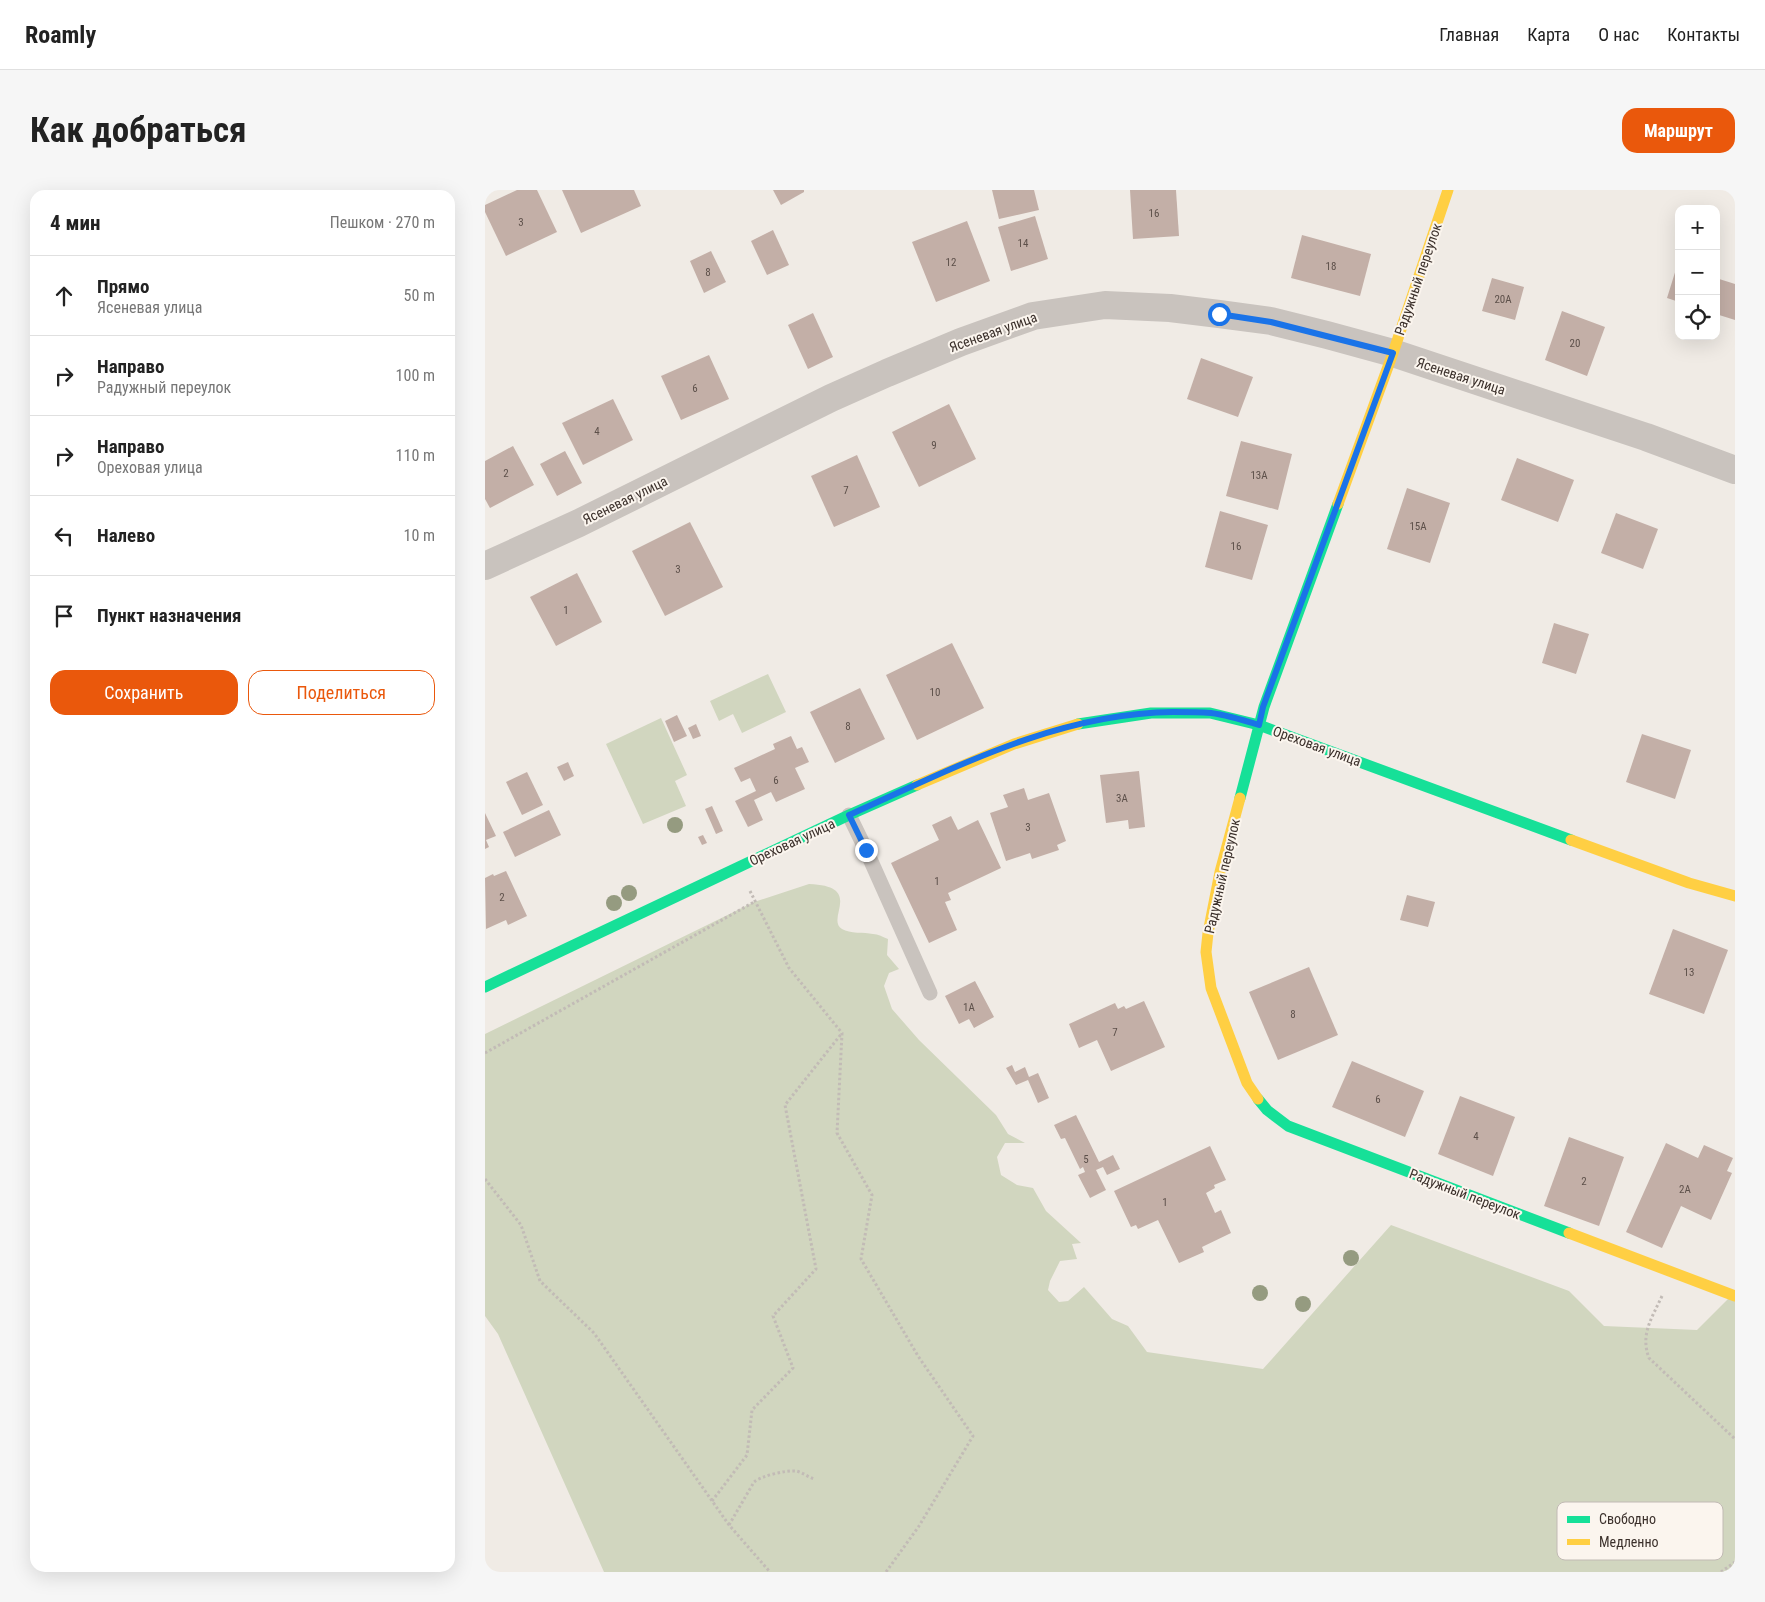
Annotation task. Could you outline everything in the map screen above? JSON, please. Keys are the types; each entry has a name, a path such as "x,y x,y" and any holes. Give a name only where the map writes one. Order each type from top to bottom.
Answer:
{"street":[{"name":"Радужный переулок","path":"1448,190 1393,353 1263,707 1212,909 1206,952 1207,969 1216,1003 1244,1076 1255,1096 1278,1120 1303,1133 1735,1296"},
{"name":"Ясеневая улица","path":"485,566 831,398 961,342 1033,316 1105,305 1170,308 1271,322 1393,353 1646,437 1735,470"},
{"name":"Ореховая улица","path":"485,987 849,815 989,753 1078,724 1151,712 1210,713 1259,725 1689,883 1735,896"}],"lane":[{"path":"849,815 930,993"}],"path":[{"path":"747,886 789,968 842,1033 837,1133 872,1195 861,1259 918,1356 973,1436 919,1526 886,1572"},
{"path":"485,1053 754,902"},
{"path":"712,1502 747,1455 753,1410 793,1368 773,1316 816,1269 785,1105 842,1033"},
{"path":"485,1179 521,1225 540,1281 594,1333 712,1502 729,1525 770,1572"},
{"path":"1672,1272 1645,1336 1647,1353 1649,1358 1735,1439"},
{"path":"729,1525 758,1478 797,1471 814,1479"},
{"path":"1721,1572 1735,1562"}],"green space":[{"path":"768,674 786,712 742,733 733,714 719,721 710,701"},
{"path":"661,718 687,775 675,781 686,806 643,824 606,744"},
{"path":"809,884 826,886 835,890 840,896 838,924 842,929 845,931 877,934 888,939 887,955 899,969 889,973 884,986 892,1009 919,1040 996,1115 1008,1134 1025,1143 1005,1143 997,1157 1001,1175 1017,1185 1033,1188 1046,1211 1081,1243 1072,1244 1077,1259 1060,1261 1050,1281 1048,1290 1059,1302 1068,1301 1084,1287 1112,1319 1128,1326 1147,1352 1263,1369 1391,1225 1569,1291 1604,1326 1697,1330 1735,1292 1735,1572 604,1572 498,1334 485,1316 485,1034 754,902"}],"building":[{"path":"517,190 537,190 557,232 506,256 485,212 485,205"},
{"path":"562,190 634,190 641,206 581,233"},
{"path":"773,190 804,190 804,192 781,205"},
{"path":"992,190 1034,190 1039,210 999,219"},
{"path":"1130,190 1176,190 1179,236 1133,239"},
{"path":"1035,216 1048,259 1011,271 998,227"},
{"path":"967,221 990,281 936,302 912,242"},
{"path":"773,230 789,265 767,275 751,241"},
{"path":"1302,235 1371,254 1360,296 1291,278"},
{"path":"711,251 726,282 704,293 690,261"},
{"path":"1675,272 1675,301 1667,298"},
{"path":"1492,278 1524,287 1515,320 1482,311"},
{"path":"1720,279 1735,284 1735,320 1720,315"},
{"path":"1562,311 1605,327 1587,376 1545,360"},
{"path":"813,313 833,357 808,369 788,325"},
{"path":"709,355 729,399 681,420 661,376"},
{"path":"1201,358 1253,377 1238,417 1187,399"},
{"path":"613,399 633,440 583,465 562,423"},
{"path":"949,404 976,459 919,487 892,432"},
{"path":"1241,441 1292,454 1278,510 1226,496"},
{"path":"513,446 534,485 490,508 485,499 485,461"},
{"path":"565,451 582,483 557,496 540,464"},
{"path":"857,455 880,507 834,527 811,476"},
{"path":"1517,458 1574,480 1558,522 1501,500"},
{"path":"1407,488 1450,503 1430,563 1387,549"},
{"path":"1220,511 1268,525 1252,580 1205,567"},
{"path":"1616,513 1658,529 1643,569 1601,553"},
{"path":"690,522 723,587 665,616 632,551"},
{"path":"577,573 602,622 556,646 530,597"},
{"path":"1554,623 1589,634 1576,674 1542,663"},
{"path":"952,643 984,708 917,740 886,675"},
{"path":"860,688 885,739 835,763 810,712"},
{"path":"677,715 687,736 674,742 665,721"},
{"path":"696,724 701,736 693,739 688,728"},
{"path":"1642,734 1691,750 1675,799 1626,782"},
{"path":"791,736 797,749 802,747 809,762 795,768 805,789 776,802 771,792 754,800 763,820 748,827 735,801 756,791 750,778 741,782 734,768 775,749 773,744"},
{"path":"568,762 574,776 564,781 557,767"},
{"path":"1139,771 1145,827 1129,829 1128,820 1106,823 1100,775"},
{"path":"527,772 543,805 522,815 506,782"},
{"path":"1024,788 1028,800 1049,793 1066,841 1057,845 1059,850 1032,859 1030,853 1006,861 990,813 1008,807 1003,795"},
{"path":"712,806 723,831 716,834 705,809"},
{"path":"549,810 561,835 515,857 503,832"},
{"path":"485,813 496,836 486,840 489,847 485,849"},
{"path":"951,816 958,830 978,820 1001,868 948,893 951,900 945,902 957,930 929,943 891,863 939,840 932,825"},
{"path":"703,835 707,843 702,845 698,837"},
{"path":"506,871 527,916 508,925 506,920 486,929 485,878"},
{"path":"1407,895 1435,902 1428,927 1400,920"},
{"path":"1673,929 1728,950 1704,1014 1649,994"},
{"path":"1309,967 1338,1035 1278,1060 1249,992"},
{"path":"975,981 994,1017 974,1028 969,1019 959,1024 945,996"},
{"path":"1144,1001 1165,1047 1111,1071 1097,1040 1079,1048 1069,1024 1115,1003 1118,1009 1124,1006 1126,1009"},
{"path":"1352,1061 1424,1091 1405,1137 1332,1107"},
{"path":"1012,1065 1015,1072 1025,1067 1029,1077 1038,1073 1049,1098 1038,1103 1028,1080 1016,1085 1006,1068"},
{"path":"1460,1096 1515,1117 1493,1176 1438,1154"},
{"path":"1076,1115 1099,1162 1113,1155 1120,1169 1107,1175 1103,1167 1096,1170 1106,1190 1090,1198 1078,1175 1085,1172 1083,1167 1080,1169 1065,1138 1061,1139 1054,1125"},
{"path":"1569,1137 1624,1157 1599,1226 1544,1206"},
{"path":"1666,1143 1698,1158 1704,1145 1733,1158 1727,1171 1732,1173 1711,1220 1681,1206 1662,1248 1626,1232"},
{"path":"1210,1146 1226,1180 1214,1185 1215,1188 1206,1193 1215,1213 1221,1210 1231,1233 1202,1247 1204,1252 1179,1263 1158,1220 1138,1229 1136,1225 1131,1227 1114,1191"}],"traffic: fast":[{"path":"1240,798 1264,707 1338,504"},
{"path":"1078,724 1151,713 1210,713 1259,725 1571,840"},
{"path":"485,987 849,815 917,785"},
{"path":"1258,1099 1267,1110 1288,1126 1569,1233"}],"traffic: slow":[{"path":"1338,504 1393,353 1448,190"},
{"path":"917,785 1014,744 1078,724"},
{"path":"1240,798 1220,872 1206,952 1211,988 1247,1083 1258,1099"},
{"path":"1571,840 1689,883 1735,896"},
{"path":"1569,1233 1735,1296"}],"route":[{"path":"866,850 849,815 989,753 1048,732 1078,724 1151,712 1210,713 1259,725 1263,707 1393,353 1271,322 1219,314"}]}
